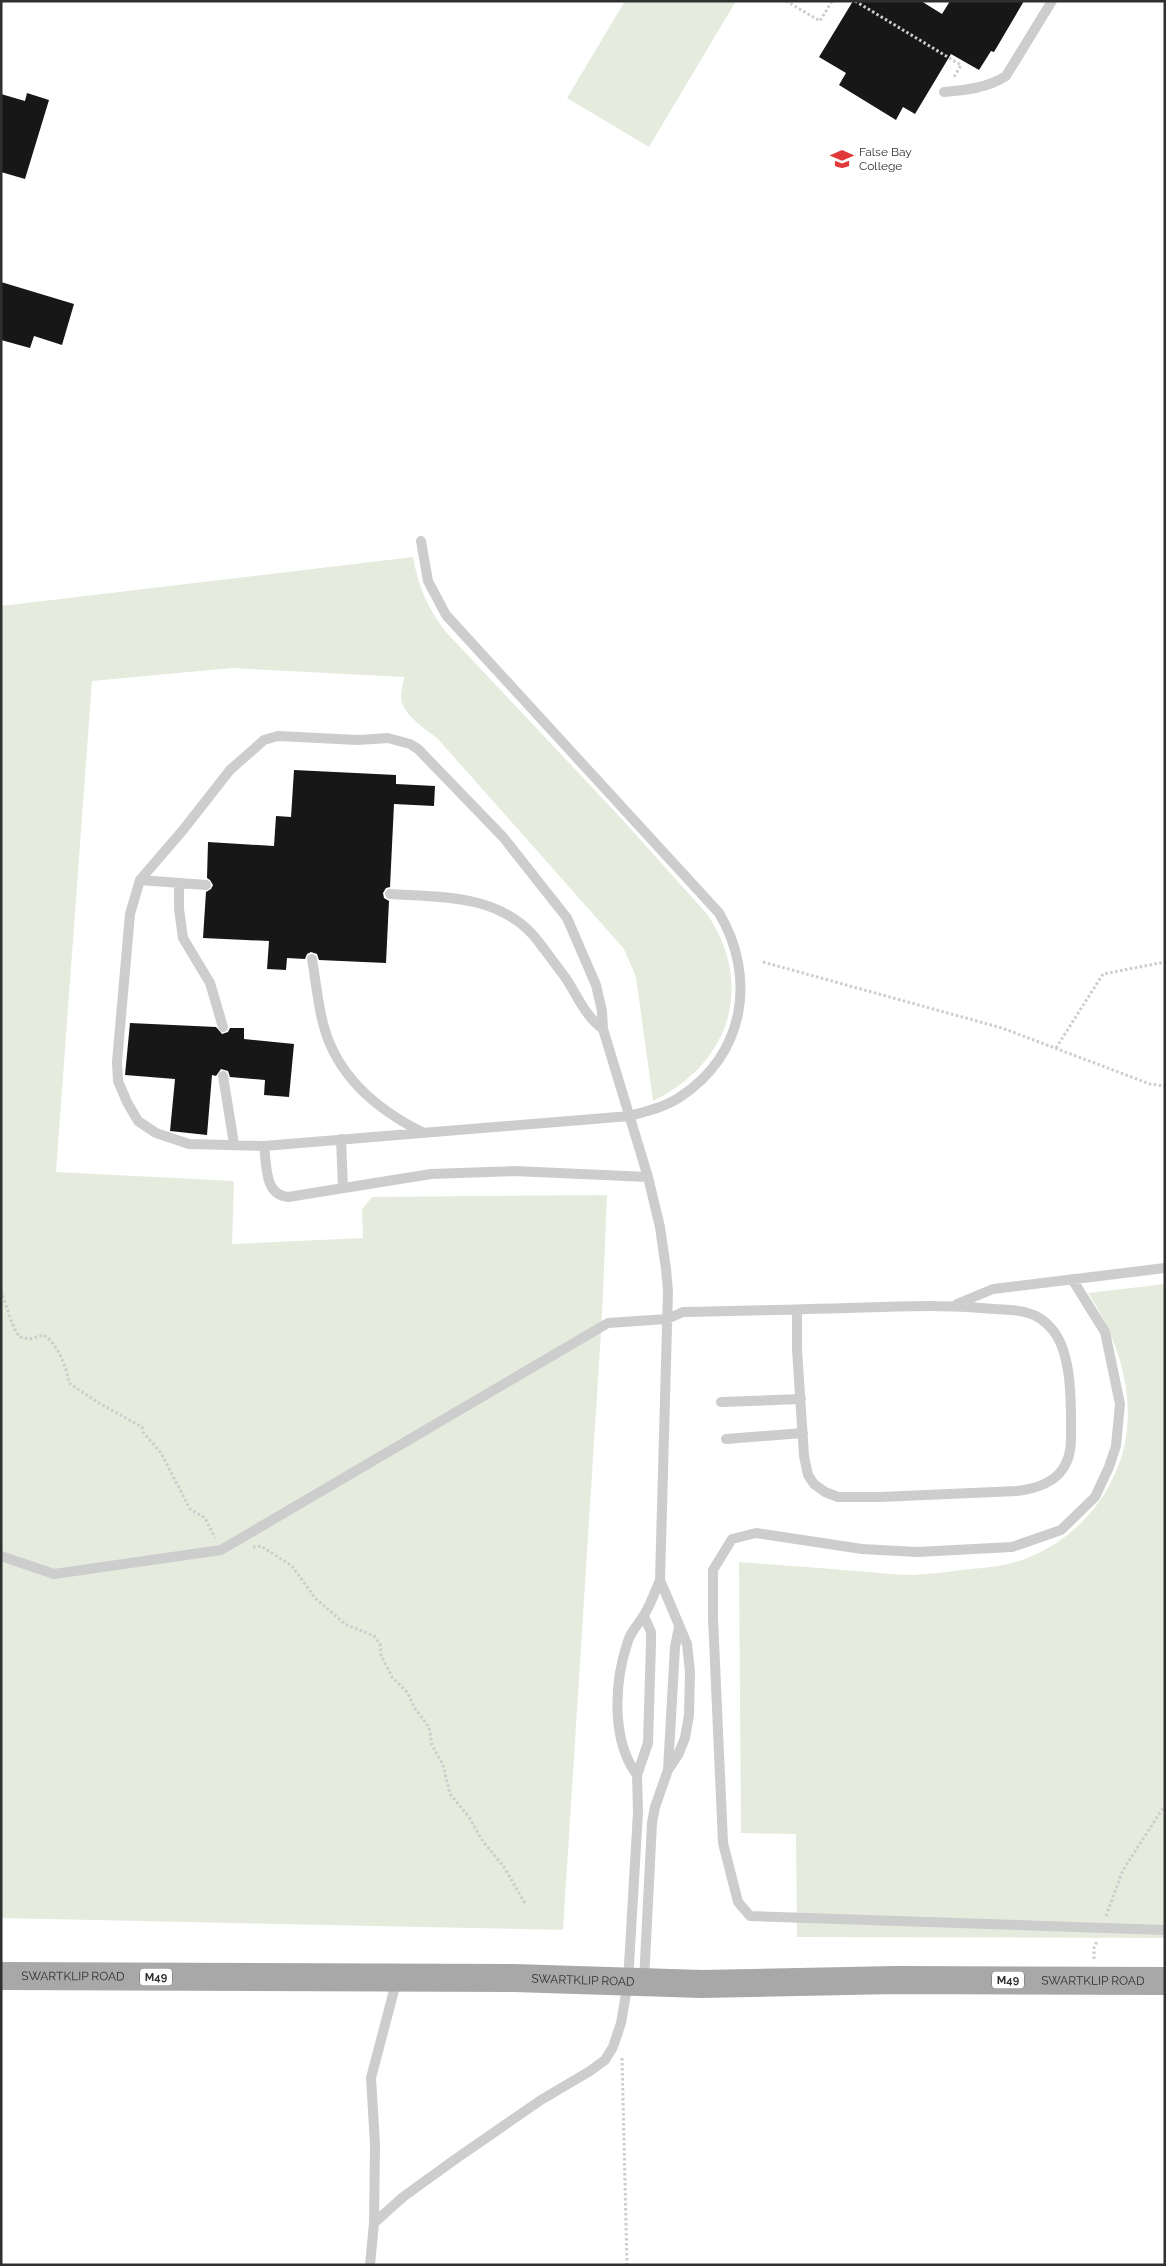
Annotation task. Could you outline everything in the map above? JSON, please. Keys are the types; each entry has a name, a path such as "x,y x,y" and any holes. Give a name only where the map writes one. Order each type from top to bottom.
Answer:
{"main road":[{"name":"SWARTKLIP ROAD","path":"1,1976 514,1978 636,1983 732,1984 896,1980 1165,1982"}],"lane":[{"path":"944,92 977,88 995,83 1006,76 1052,1"},
{"path":"422,541 428,581 446,615 719,913 733,940 740,968 741,996 736,1023 723,1052 704,1078 679,1097 666,1105 630,1116 264,1146 189,1144 156,1133 138,1120 126,1102 118,1081 117,1062 130,914 140,880 183,830 230,770 264,740 278,736 358,740 388,738 400,740 418,749 503,837 567,918 596,985 602,1011 603,1029 630,1116 648,1177 664,1254 668,1291 660,1580 644,1616 628,1641 618,1686 620,1731 627,1760 637,1776"},
{"path":"140,880 206,885"},
{"path":"179,882 179,909 183,938 210,983 223,1027"},
{"path":"390,894 454,898 481,902 501,911 532,934 567,980 592,1020 603,1029"},
{"path":"312,959 324,1027 329,1043 343,1067 357,1086 376,1104 402,1122 425,1134"},
{"path":"223,1076 234,1144"},
{"path":"341,1139 343,1188"},
{"path":"264,1146 270,1188 280,1196 288,1197 431,1174 514,1171 648,1177"},
{"path":"955,1305 993,1289 1165,1268"},
{"path":"1072,1279 1104,1332 1120,1404 1116,1446 1109,1467 1094,1497 1061,1530 1012,1547 917,1552 862,1549 756,1534 732,1539 713,1570 713,1618 723,1843 738,1902 750,1916 1165,1930"},
{"path":"1,1556 54,1574 221,1550 608,1323 667,1319 684,1312 955,1305 1029,1313 1051,1327 1059,1341 1066,1364 1071,1404 1071,1441 1068,1455 1057,1477 1037,1489 1017,1491 838,1497 820,1488 808,1474 804,1456 797,1349 797,1310"},
{"path":"721,1402 801,1399"},
{"path":"726,1439 803,1433"},
{"path":"374,2223 403,2197 457,2158 541,2100 605,2060 613,2047 636,1983 655,1807 668,1770 682,1748 689,1714 690,1672 687,1644 660,1580"},
{"path":"636,1983 637,1776 646,1752 649,1711 650,1632 644,1616"},
{"path":"668,1770 675,1647 679,1627"},
{"path":"370,2265 374,2223 375,2144 371,2078 397,1978"}],"path":[{"path":"786,1 820,21 832,1"},
{"path":"857,2 961,65 944,92"},
{"path":"763,962 1002,1028 1150,1084 1165,1086"},
{"path":"1056,1048 1103,974 1165,962"},
{"path":"1,1291 12,1317 14,1330 20,1338 30,1339 43,1335 53,1340 67,1370 68,1383 142,1427 143,1432 162,1452 190,1509 205,1518 221,1550 261,1546 292,1566 315,1598 345,1624 374,1636 380,1644 380,1655 392,1677 408,1693 414,1708 429,1727 432,1745 443,1765 450,1794 468,1817 482,1840 504,1867 526,1905"},
{"path":"1095,1981 1094,1948 1123,1870 1165,1805"},
{"path":"621,2023 626,2265"}],"shaded area":[{"path":"625,1 736,1 649,147 567,98"},
{"path":"413,557 425,597 434,615 446,632 619,816 707,914 722,941 730,968 731,995 727,1021 716,1045 700,1066 679,1085 653,1101 636,977 624,949 438,739 410,716 402,704 401,697 404,677 232,668 92,681 56,1172 234,1181 232,1244 363,1238 362,1209 372,1197 607,1195 602,1317 563,1930 1,1918 1,606"},
{"path":"1165,1284 1165,1938 797,1937 796,1834 741,1833 739,1562 913,1575 1007,1564 1039,1553 1056,1543 1084,1520 1107,1490 1122,1455 1126,1434 1128,1413 1123,1371 1109,1330 1088,1293"}],"building":[{"path":"853,1 921,1 942,14 950,1 1024,1 994,52 991,51 979,70 951,54 915,114 903,107 896,120 839,85 846,73 819,57"},
{"path":"27,93 49,100 25,179 1,172 1,94 25,101"},
{"path":"1,282 74,304 62,345 34,336 30,348 1,340"},
{"path":"294,770 396,775 396,784 435,786 434,806 394,804 390,887 386,888 383,893 384,898 389,901 386,963 319,960 317,954 311,952 307,954 305,959 287,958 286,970 267,969 269,941 203,938 206,892 213,885 207,878 208,842 274,846 276,816 291,817"},
{"path":"130,1023 216,1027 222,1034 228,1032 230,1028 244,1028 244,1039 294,1044 289,1097 264,1095 265,1080 230,1077 228,1071 221,1069 216,1076 212,1075 207,1135 170,1131 175,1079 125,1075"}],"place":[{"name":"False Bay College","path":"842,159"}]}
